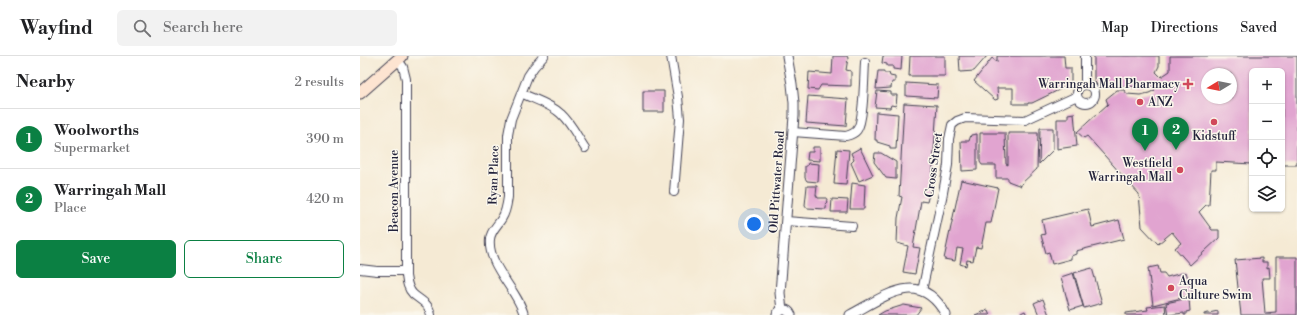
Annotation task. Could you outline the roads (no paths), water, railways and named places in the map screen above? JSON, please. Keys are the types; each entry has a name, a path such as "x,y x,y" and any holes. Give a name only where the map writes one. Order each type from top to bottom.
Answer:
{"main road":[{"path":"360,93 400,58"}],"street":[{"name":"Ryan Place","path":"524,315 517,299 493,258 490,241 492,232 502,217 508,197 508,131 511,119 530,71 544,56"},
{"path":"671,56 679,109 679,130 674,192"},
{"name":"Old Pittwater Road","path":"780,313 780,293 794,103 787,56"},
{"path":"1085,56 1085,85"},
{"name":"Beacon Avenue","path":"400,58 406,79 406,281 410,290 428,306 432,315"},
{"path":"793,132 846,136 852,135 857,130 861,118 865,62"},
{"path":"1085,85 1094,90 1093,99 1088,102 1081,101 1077,96 1078,89 1085,85"},
{"path":"521,94 542,102 560,112 584,148"},
{"name":"Cross Street","path":"922,291 948,165 949,138 952,124 965,118 1025,120 1077,96"},
{"path":"786,221 852,226"},
{"path":"360,269 377,272 406,271"},
{"path":"850,315 882,297 896,291 909,289 922,291 928,294 938,302 946,315"},
{"path":"780,313 786,310 791,315"}],"place":[{"name":"Warringah Mall Pharmacy","path":"1188,84"},
{"name":"ANZ","path":"1140,102"},
{"name":"Kidstuff","path":"1214,122"},
{"name":"Warringah Mall","path":"1176,150"},
{"name":"Woolworths","path":"1145,151"},
{"name":"Westfield Warringah Mall","path":"1180,170"},
{"name":"Aqua Culture Swim","path":"1171,288"}]}
